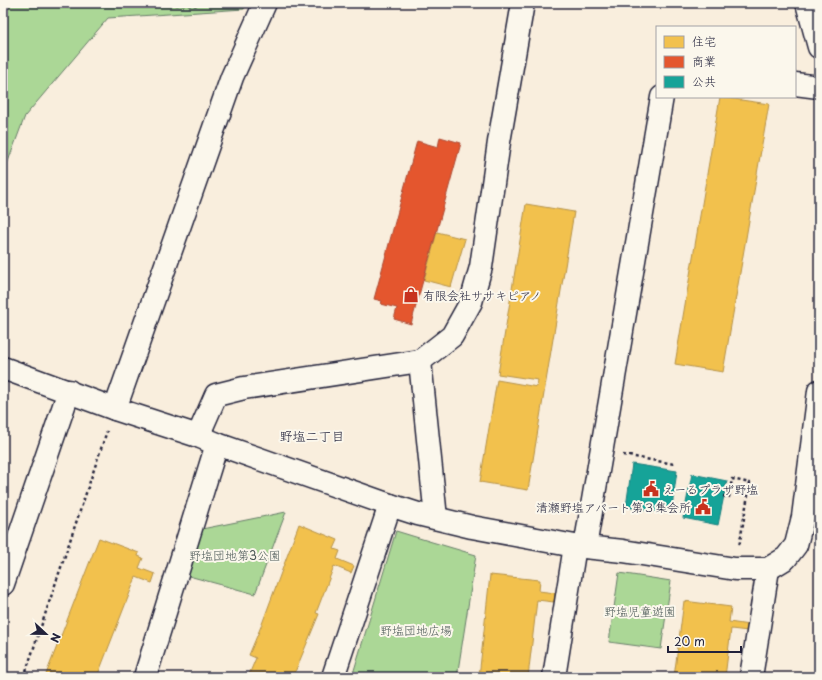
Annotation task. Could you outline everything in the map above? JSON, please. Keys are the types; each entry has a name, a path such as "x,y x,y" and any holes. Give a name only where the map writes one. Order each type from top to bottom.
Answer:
{"street":[{"path":"115,409 232,77 265,3"},
{"path":"144,677 208,440 216,395 244,388 420,361 452,336 471,302 481,267 499,142 523,3"},
{"path":"806,3 819,47"},
{"path":"796,84 819,87"},
{"path":"554,677 580,546 601,451 662,98"},
{"path":"420,361 436,518"},
{"path":"3,368 115,409 208,440 390,505 436,518 472,527 580,546 623,551 735,569 768,569 786,558 796,545 803,517 819,391"},
{"path":"3,584 69,391"},
{"path":"333,677 390,505"},
{"path":"751,677 768,569"}],"path":[{"path":"134,3 196,5 199,3"},
{"path":"24,677 115,409"},
{"path":"601,451 674,464"},
{"path":"724,496 729,497 732,480 750,483 735,569"}],"green space":[{"path":"3,3 245,3 244,9 108,18 25,116 3,175"},
{"name":"野塩団地第3公園","path":"286,512 255,594 185,575 202,529"},
{"name":"野塩団地広場","path":"396,531 476,555 457,677 352,677"},
{"name":"野塩児童遊園","path":"619,573 671,581 661,649 609,642"}],"building: 住宅":[{"path":"720,98 769,104 723,372 675,364"},
{"path":"526,204 574,212 528,490 480,482 497,380 537,387 538,380 498,374"},
{"path":"437,232 465,239 451,287 424,280"},
{"path":"299,524 338,540 334,549 340,551 337,559 354,566 351,573 334,566 316,613 319,614 293,677 248,677 256,658 249,655"},
{"path":"99,538 139,553 138,556 143,558 139,568 155,574 152,583 136,577 97,677 45,677"},
{"path":"490,575 540,580 539,591 555,593 554,602 537,600 528,677 479,677"},
{"path":"684,601 731,607 729,622 749,625 748,631 731,629 725,677 674,677"}],"building: 商業":[{"path":"440,137 461,143 411,324 394,319 397,308 381,304 382,301 374,299 417,141 438,147"}],"building: 公共":[{"name":"えーるプラザ野塩","path":"632,464 677,471 671,514 626,507"},
{"name":"清瀬野塩アパート第３集会所","path":"692,474 727,481 718,525 683,518"}],"place":[{"name":"有限会社ササキピアノ","path":"411,295"},
{"name":"えーるプラザ野塩","path":"651,489"},
{"name":"清瀬野塩アパート第３集会所","path":"703,507"}],"district":[{"name":"野塩二丁目","path":"312,435"}]}
